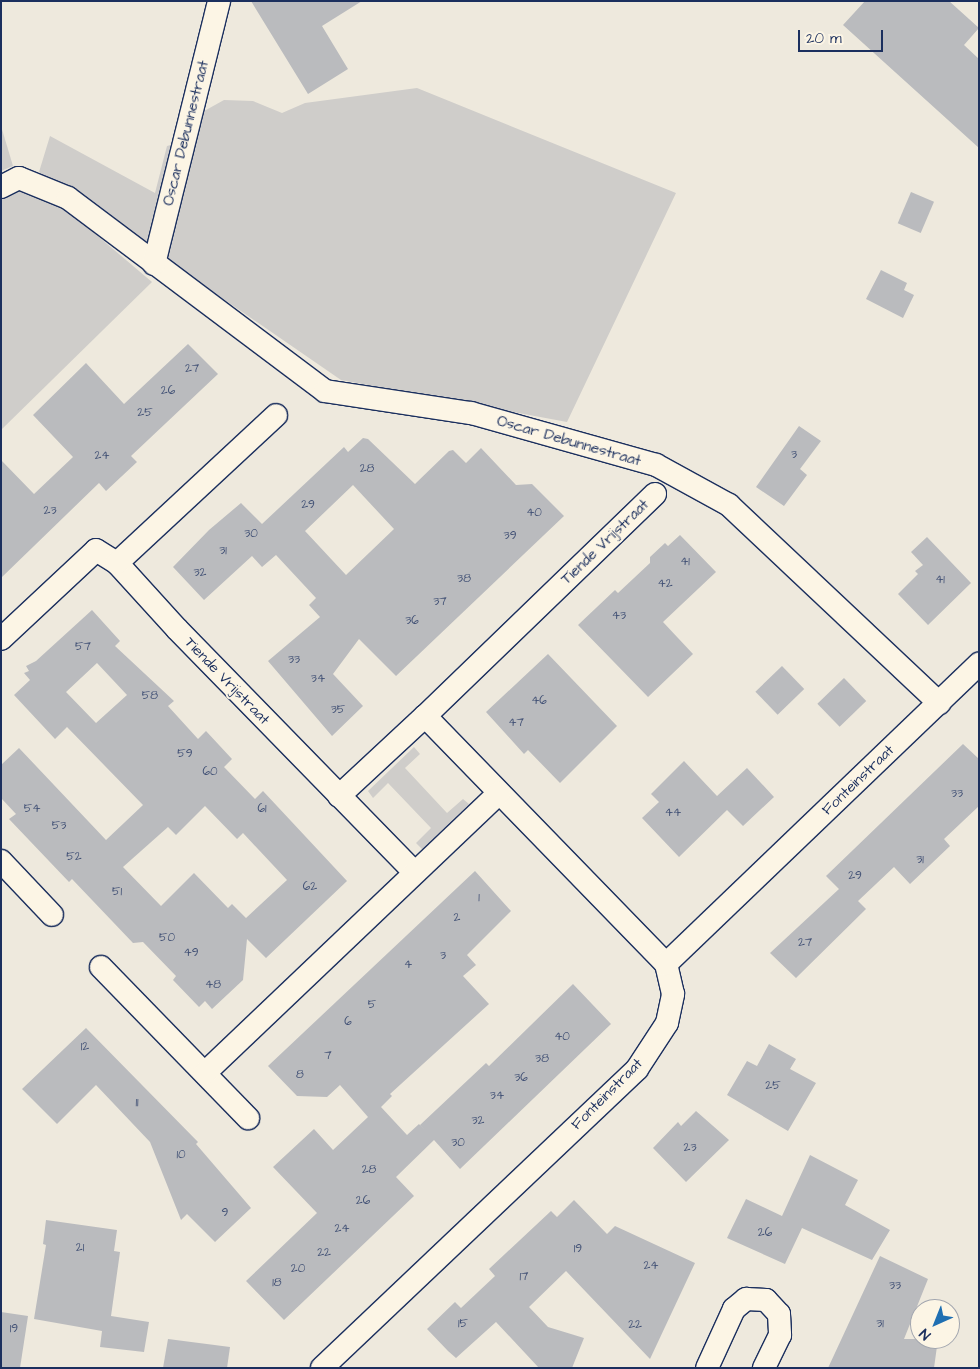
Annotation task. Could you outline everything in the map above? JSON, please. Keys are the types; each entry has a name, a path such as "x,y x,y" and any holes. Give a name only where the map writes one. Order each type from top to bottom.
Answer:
{"street":[{"name":"Oscar Debunnestraat","path":"154,264 219,1"},
{"name":"Oscar Debunnestraat","path":"1,187 19,178 68,198 325,391 470,413 610,452 656,465 729,505 939,703"},
{"path":"117,563 276,415"},
{"name":"Tiende Vrijstraat","path":"339,796 425,716 655,494"},
{"name":"Tiende Vrijstraat","path":"1,639 96,550 117,563 413,871"},
{"name":"Fonteinstraat","path":"322,1368 637,1069 667,1023 673,994 666,964 939,703 976,672"},
{"path":"425,716 666,964"},
{"path":"205,1073 413,871 498,792"},
{"path":"1,861 52,915"},
{"path":"101,966 248,1118"},
{"path":"707,1368 734,1309 746,1299 766,1300 779,1314 780,1335 764,1368"},
{"path":"349,1368 354,1338"}],"shaded area":[{"path":"417,88 676,193 567,422 341,380 39,172 50,136 155,193 167,146 178,143 197,115 224,100 253,101 282,113 305,103"},
{"path":"1,126 13,166 1,171"},
{"path":"21,191 46,198 74,216 152,282 1,430 1,195"},
{"path":"414,747 420,754 405,768 447,813 463,799 469,804 422,849 416,843 431,828 388,783 373,798 368,791"}],"building":[{"path":"251,1 362,1 322,26 348,69 308,94"},
{"path":"865,1 949,1 979,28 964,45 979,59 979,148 843,25"},
{"path":"911,192 934,202 921,233 898,223"},
{"path":"881,270 907,283 904,290 914,295 903,318 866,299"},
{"path":"188,344 218,374 131,456 137,462 106,491 99,483 1,578 1,460 34,494 73,457 33,415 86,363 124,404"},
{"path":"799,426 821,441 800,469 807,475 784,506 756,487"},
{"path":"363,438 368,439 415,484 449,451 453,450 466,463 481,448 516,485 532,484 564,516 396,676 359,639 333,674 363,706 332,736 268,661 320,617 309,605 316,598 276,555 262,567 252,556 204,600 173,567 209,530 241,503 262,524 344,447 348,452","holes":["353,485 394,529 346,575 305,531"]},
{"path":"680,535 716,572 663,622 693,654 648,697 578,625 615,590 618,593 650,563 650,557 665,543 668,546"},
{"path":"927,537 971,583 928,625 898,594 918,574 915,571 923,565 911,552"},
{"path":"92,610 120,641 115,646 174,701 168,706 198,739 206,731 232,759 224,767 255,799 263,791 347,881 266,958 247,939 243,980 212,1009 205,1001 199,1007 173,980 176,976 143,942 133,943 72,879 69,882 9,819 16,814 1,798 1,765 19,748 106,840 143,805 67,727 55,739 14,695 30,680 24,673 29,671 26,666 36,661","holes":["97,663 127,695 96,723 66,692","205,806 237,839 243,833 287,880 246,918 232,904 228,908 194,873 161,906 123,867 168,827 176,835"]},
{"path":"548,654 617,726 560,783 528,750 524,754 486,712"},
{"path":"782,666 804,689 778,715 755,692"},
{"path":"844,678 866,701 840,727 817,704"},
{"path":"963,744 979,759 979,806 944,839 950,846 910,884 894,867 858,901 866,909 796,978 770,953 839,889 826,876"},
{"path":"684,761 717,796 747,768 774,797 743,826 727,810 679,857 642,818 659,802 651,794"},
{"path":"475,871 511,911 467,955 476,965 463,976 489,1004 390,1094 392,1096 381,1107 407,1135 419,1124 427,1133 420,1125 486,1063 489,1066 573,984 611,1024 460,1169 434,1140 396,1177 414,1196 284,1320 246,1281 317,1213 273,1167 314,1129 333,1150 368,1117 340,1085 327,1097 297,1096 268,1066"},
{"path":"86,1028 198,1142 196,1144 251,1208 215,1242 187,1214 181,1220 150,1142 96,1085 57,1124 22,1089"},
{"path":"769,1044 796,1059 790,1069 816,1083 788,1131 727,1095 747,1061 757,1066"},
{"path":"696,1111 729,1140 686,1182 653,1148 678,1122 681,1126"},
{"path":"810,1155 858,1180 845,1205 890,1230 872,1260 802,1228 785,1264 727,1238 746,1199 782,1216"},
{"path":"574,1200 607,1234 615,1226 695,1263 650,1359 566,1271 529,1307 548,1327 584,1338 572,1368 539,1368 496,1322 456,1358 427,1329 455,1302 461,1308 495,1276 489,1269 551,1211 557,1217"},
{"path":"46,1220 117,1230 114,1251 120,1252 111,1316 149,1322 144,1352 100,1347 102,1331 34,1319 46,1245 43,1244"},
{"path":"880,1256 928,1279 920,1299 910,1299 910,1324 904,1339 910,1339 910,1349 937,1349 934,1368 828,1368"},
{"path":"1,1312 28,1316 20,1368 1,1368"},
{"path":"168,1339 230,1347 227,1368 163,1368"}]}
